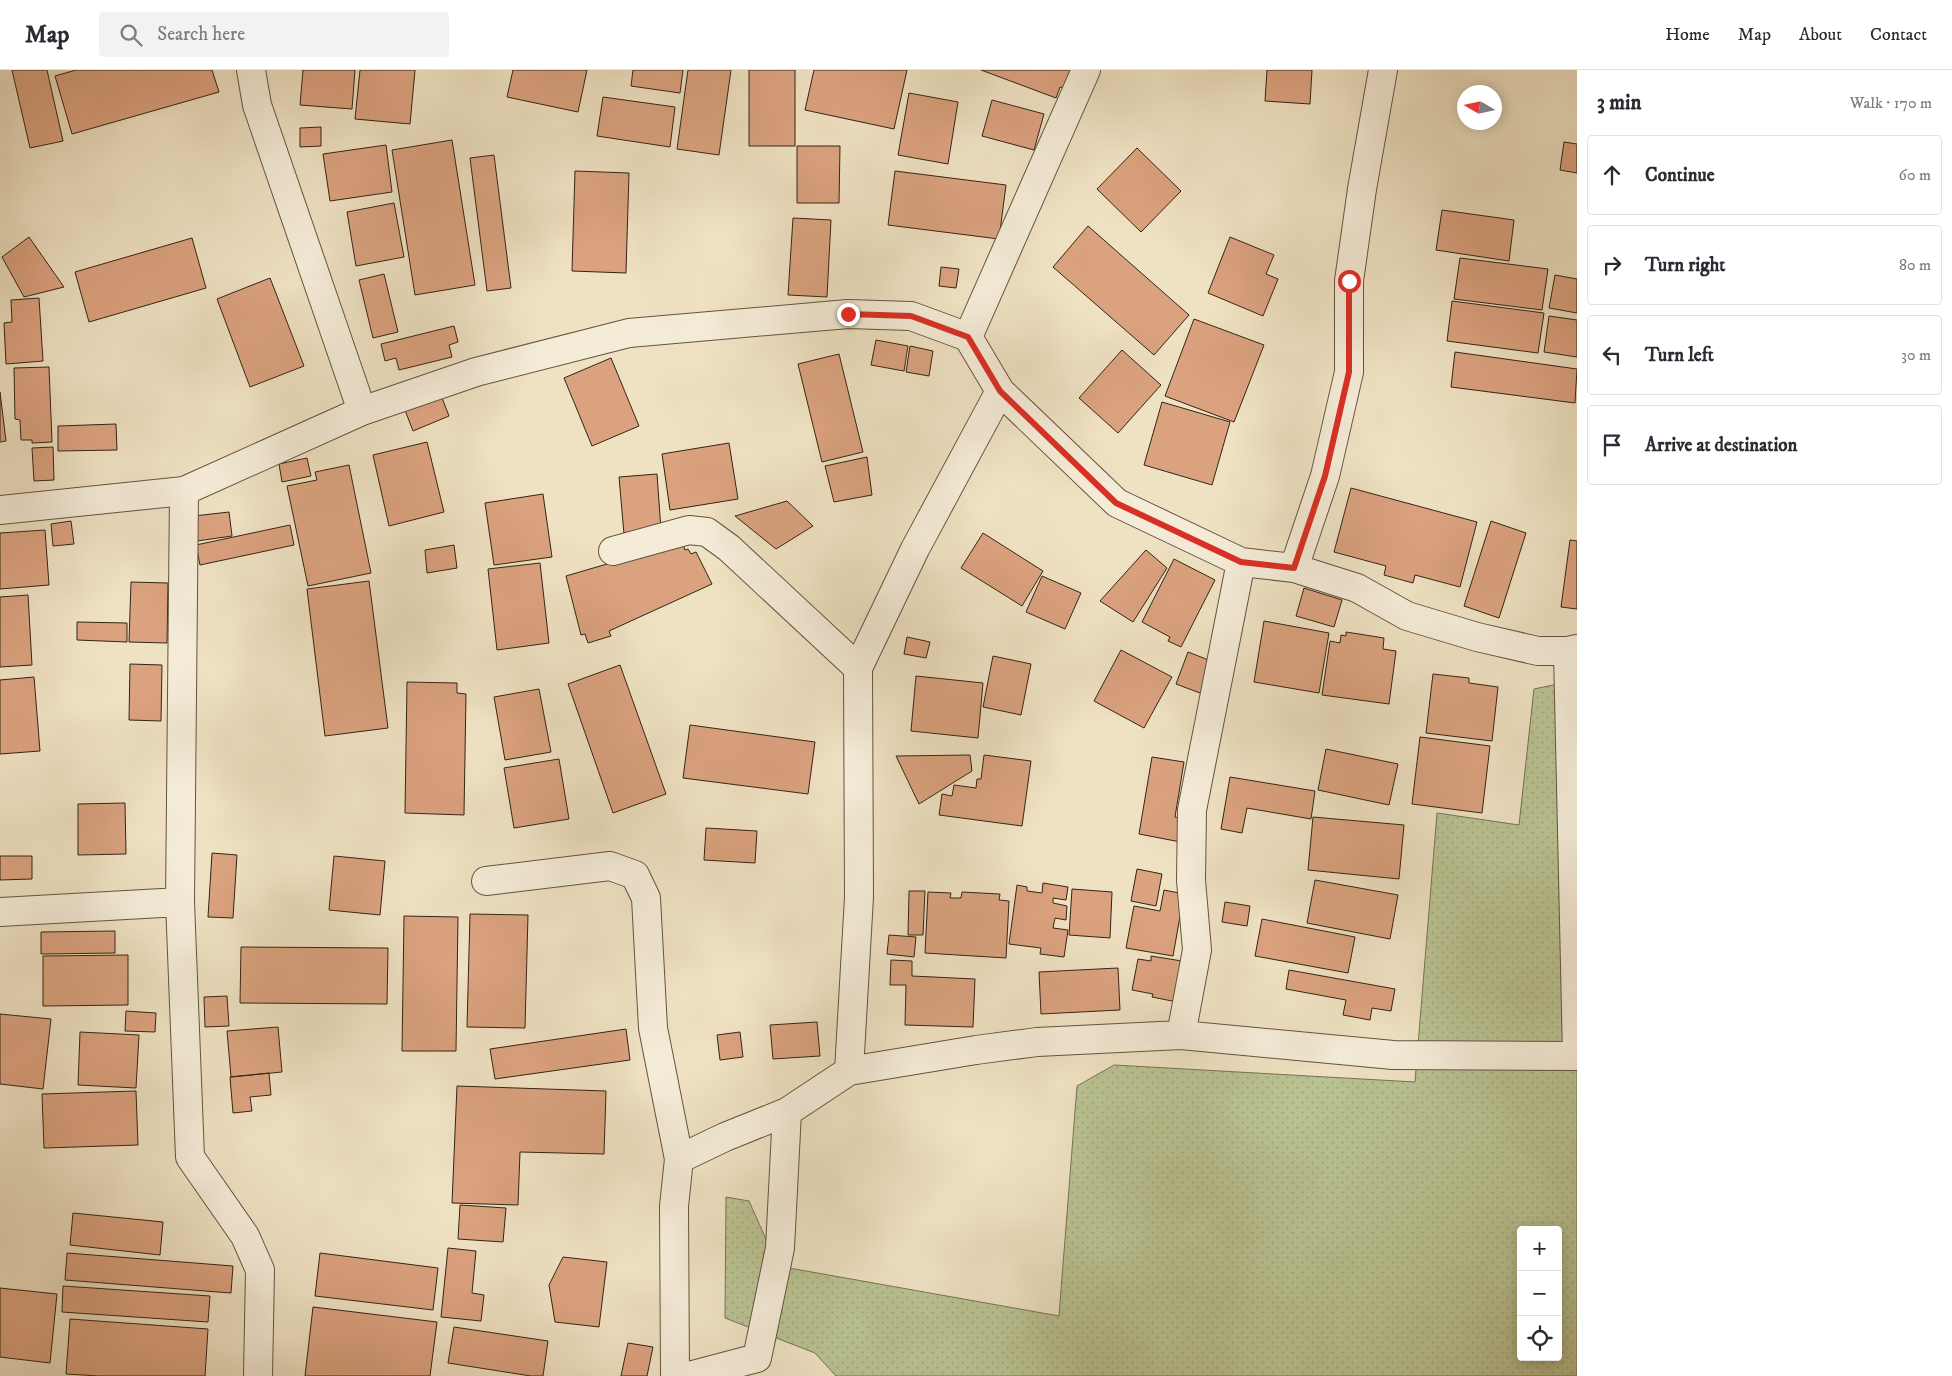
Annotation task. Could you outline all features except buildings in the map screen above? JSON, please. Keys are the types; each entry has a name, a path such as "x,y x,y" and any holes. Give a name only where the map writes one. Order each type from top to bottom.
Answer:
{"street":[{"path":"251,70 257,105 362,411"},
{"path":"968,337 1086,70"},
{"path":"1294,568 1325,476 1349,372 1349,281 1362,189 1383,70"},
{"path":"0,510 184,491 362,411 476,372 629,332 848,314 911,316 968,337 1000,391 1116,503 1241,562 1294,568 1357,588 1407,616 1478,637 1538,651 1573,650 1577,1056 1393,1055 1181,1036 1037,1042 848,1071 787,1112 725,1137 679,1159"},
{"path":"848,1071 859,897 858,668 915,549 1000,391"},
{"path":"184,491 180,902 190,1157 245,1236 260,1270 258,1376"},
{"path":"613,551 689,530 707,532 729,548 858,668"},
{"path":"1181,1036 1197,950 1191,880 1192,810 1241,562"},
{"path":"486,881 610,866 635,874 646,898 653,1028 679,1159 674,1206 675,1376"},
{"path":"0,912 180,902"},
{"path":"689,1376 757,1358 780,1248 787,1112"}],"green space":[{"path":"1577,680 1577,1376 836,1376 815,1353 725,1318 726,1197 749,1201 778,1266 1059,1316 1077,1086 1114,1065 1415,1082 1437,813 1519,825 1534,689"}],"route":[{"path":"848,314 911,316 968,337 1000,391 1116,503 1241,562 1294,568 1325,476 1349,372 1349,281"}]}
